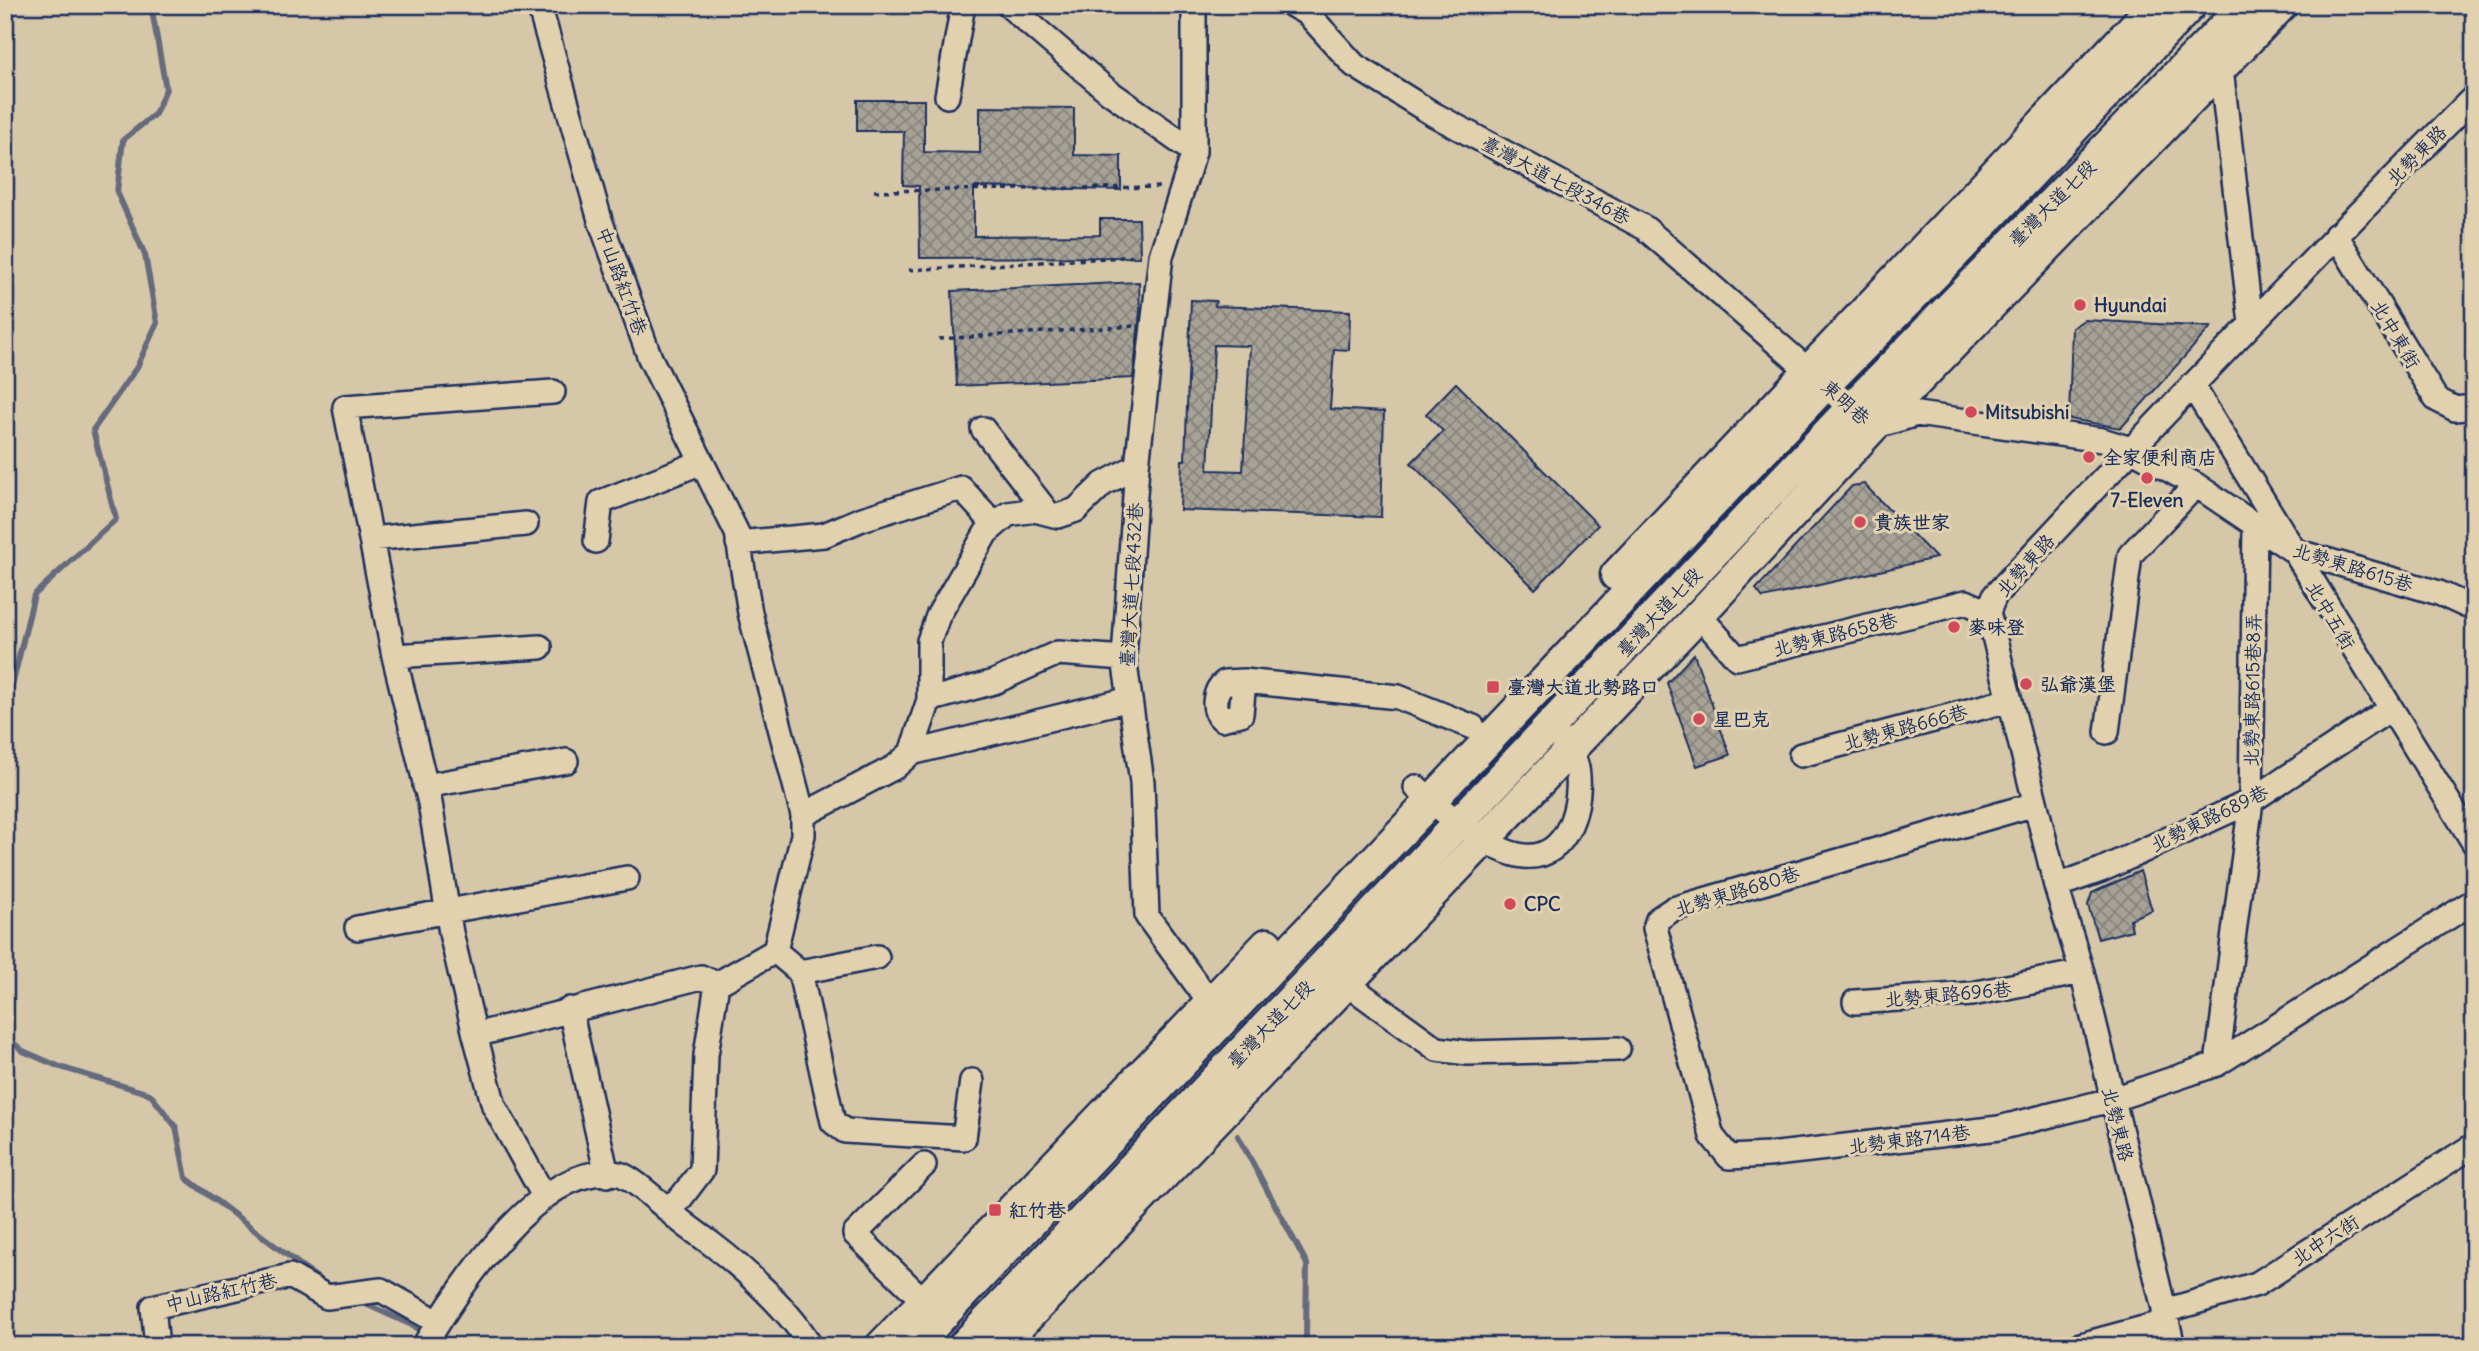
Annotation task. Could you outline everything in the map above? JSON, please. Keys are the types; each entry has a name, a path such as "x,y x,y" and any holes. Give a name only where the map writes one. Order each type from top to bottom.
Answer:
{"main road":[{"name":"臺灣大道七段","path":"914,1346 1423,794 1818,377 2154,5"},
{"name":"臺灣大道七段","path":"881,1346 1210,1003 1423,794 1473,727 1818,377 1954,255 2191,5"},
{"name":"臺灣大道七段","path":"963,1346 1471,832 2245,5"},
{"name":"臺灣大道七段","path":"1560,738 1699,615 1862,417 2221,69 2282,5"},
{"name":"臺灣大道七段","path":"1000,1346 1346,983 1471,832"}],"street":[{"name":"中山路紅竹巷","path":"539,5 600,220 650,358 737,533 750,612 803,815 798,866 775,951"},
{"path":"947,96 963,5"},
{"path":"1008,5 1108,91 1194,152"},
{"path":"1194,5 1194,152"},
{"name":"臺灣大道七段346巷","path":"1293,5 1308,14 1354,65 1433,114 1644,228 1818,377"},
{"path":"2221,69 2251,323"},
{"name":"北勢東路","path":"2173,1346 2082,972 2056,886 1988,612 1996,595 2131,449 2336,235 2474,97"},
{"name":"臺灣大道七段432巷","path":"1194,152 1161,256 1137,466 1124,658 1142,782 1147,916 1210,1003"},
{"name":"北中東街","path":"2336,235 2435,399 2455,409 2474,407"},
{"name":"東明巷","path":"1818,377 1862,417 1917,414 2102,440 2131,449"},
{"name":"北中五街","path":"2192,385 2389,710 2474,843"},
{"path":"544,1196 494,1106 475,1035 447,909 425,786 394,656 345,407 553,392"},
{"path":"983,429 1048,513"},
{"name":"北勢東路615巷","path":"2131,449 2196,485 2292,550 2439,593 2474,609"},
{"path":"596,541 601,502 702,462"},
{"path":"911,753 929,699 929,641 938,616 986,533 1008,514 1035,510 1058,516 1076,510 1103,484 1137,466"},
{"path":"2107,732 2130,555 2196,485"},
{"path":"738,543 824,535 862,519 961,488 995,525"},
{"path":"371,539 526,523"},
{"name":"北勢東路615巷8弄","path":"2217,1064 2251,802 2255,525"},
{"name":"北勢東路658巷","path":"1699,615 1737,658 1966,602 1988,612"},
{"path":"394,656 540,646"},
{"path":"929,699 994,682 1058,653 1124,658"},
{"path":"1244,681 1398,697 1473,727"},
{"path":"803,815 894,767 911,753 1130,699"},
{"name":"北勢東路666巷","path":"1801,755 2010,700"},
{"name":"北勢東路689巷","path":"2056,886 2101,870 2251,802 2389,710"},
{"path":"1423,794 1471,832 1524,856 1545,853 1563,841 1579,799 1576,767 1560,738"},
{"path":"425,786 566,761"},
{"name":"北勢東路680巷","path":"1712,1136 1655,928 1658,919 1674,909 2035,804"},
{"path":"358,928 627,877"},
{"path":"2111,1100 2217,1064 2474,901"},
{"path":"666,1208 680,1199 702,1170 708,1034 717,985 775,951 800,972 833,1122 845,1131 964,1138 972,1081"},
{"path":"800,972 877,957"},
{"name":"北勢東路696巷","path":"1855,1002 1972,994 2082,972"},
{"path":"475,1035 701,976 717,985"},
{"path":"1346,983 1437,1049 1468,1053 1618,1049"},
{"path":"570,1009 607,1175 620,1174 666,1208 687,1229 713,1245 800,1326 810,1346"},
{"name":"北勢東路714巷","path":"1712,1136 1729,1157 1768,1155 1999,1128 2111,1100"},
{"name":"北中六街","path":"2077,1346 2257,1284 2474,1144"},
{"path":"924,1165 855,1234 924,1301"},
{"name":"中山路紅竹巷","path":"157,1346 153,1307 290,1276 327,1297 382,1290 431,1334 488,1249 544,1196 589,1176 607,1175"},
{"path":"2155,1346 2164,1317"}],"path":[{"path":"874,191 1183,187"},
{"path":"909,270 1161,256"},
{"path":"939,339 1154,325"}],"building":[{"path":"857,100 924,100 924,152 980,153 980,107 1074,108 1074,155 1121,156 1121,190 974,187 974,236 1100,235 1100,219 1139,219 1140,257 920,258 919,186 903,185 904,131 857,131"},
{"path":"1139,282 1140,312 1133,378 957,386 952,291"},
{"path":"1191,300 1216,301 1215,306 1350,311 1349,350 1334,349 1330,409 1384,412 1381,517 1180,510 1182,460 1185,460","holes":["1214,345 1250,346 1243,471 1208,470"]},
{"path":"2084,320 2211,327 2121,428 2069,419 2072,328"},
{"path":"1456,383 1598,525 1535,589 1411,463 1443,431 1426,414"},
{"name":"貴族世家","path":"1864,484 1936,558 1763,598 1756,589 1852,486"},
{"name":"星巴克","path":"1694,654 1730,755 1697,766 1667,683"},
{"path":"2140,871 2152,910 2130,919 2132,930 2098,939 2088,905 2092,893"}],"waterway":[{"path":"5,691 13,682 34,595 116,519 93,430 137,367 157,323 145,255 117,192 123,140 155,114 166,89 151,5"},
{"path":"5,1036 23,1051 60,1067 150,1094 176,1127 186,1178 324,1283"},
{"path":"1238,1136 1307,1264 1306,1336 1302,1346"},
{"path":"359,1301 414,1326 440,1346"}],"place":[{"name":"Hyundai","path":"2080,305"},
{"name":"Mitsubishi","path":"1971,412"},
{"name":"全家便利商店","path":"2089,457"},
{"name":"7-Eleven","path":"2147,478"},
{"name":"貴族世家","path":"1860,522"},
{"name":"麥味登","path":"1954,627"},
{"name":"弘爺漢堡","path":"2026,684"},
{"name":"臺灣大道北勢路口","path":"1493,687"},
{"name":"星巴克","path":"1699,719"},
{"name":"CPC","path":"1510,904"},
{"name":"紅竹巷","path":"995,1210"}]}
